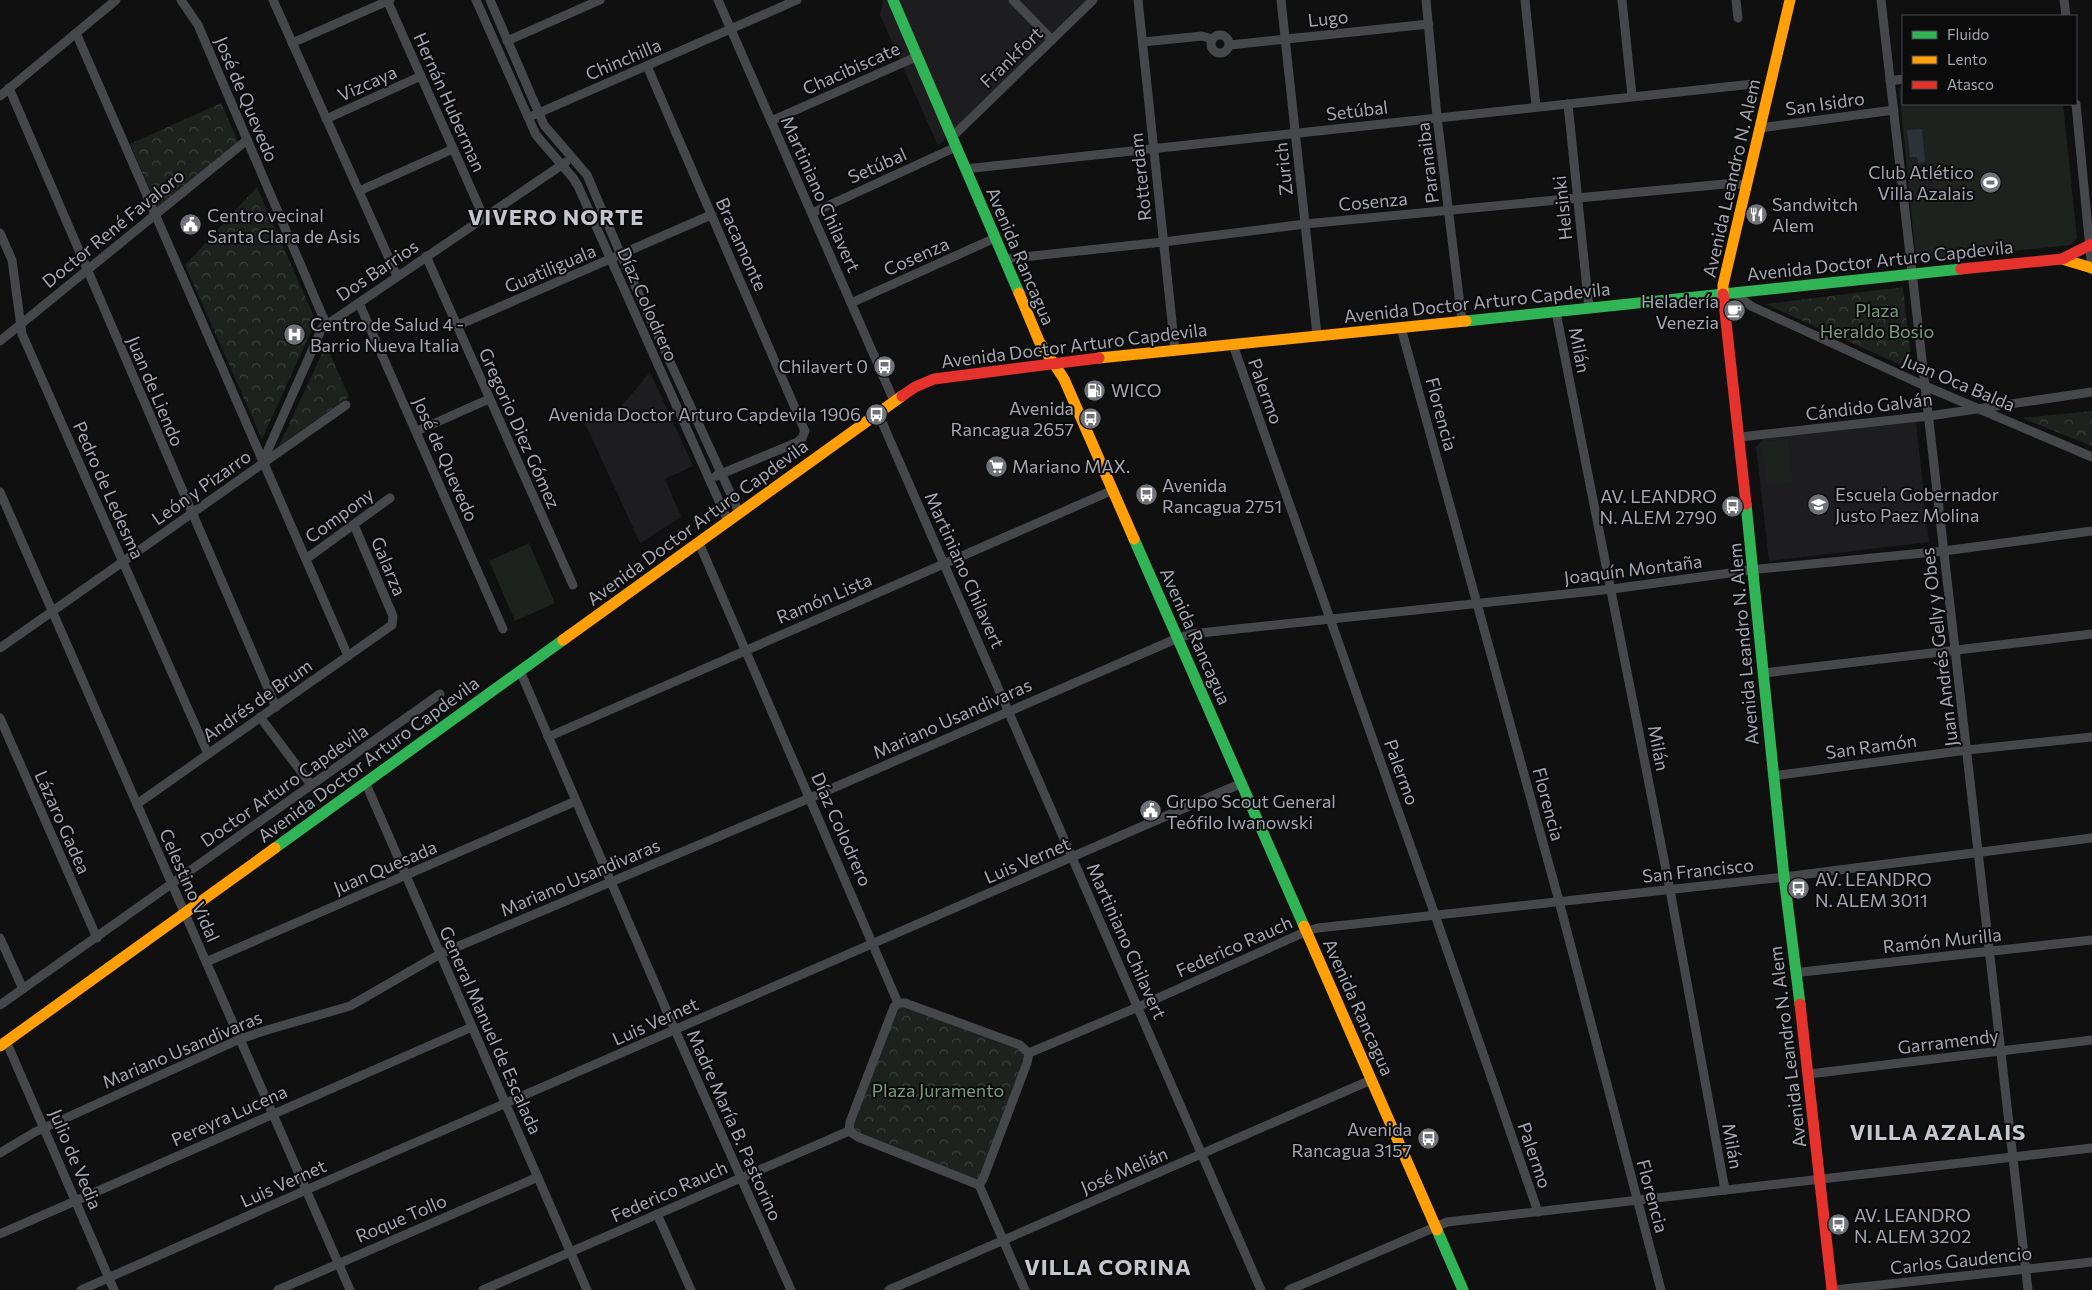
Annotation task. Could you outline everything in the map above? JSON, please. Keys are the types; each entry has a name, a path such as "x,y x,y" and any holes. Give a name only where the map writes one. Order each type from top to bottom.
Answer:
{"main road":[{"name":"Avenida Rancagua","path":"893,0 1039,341 1064,379 1463,1290"},
{"name":"Avenida Leandro N. Alem","path":"1790,0 1723,285 1729,293 1740,437 1773,776 1833,1290"},
{"name":"Avenida Doctor Arturo Capdevila","path":"3,1044 366,784 739,512 920,384 934,379 1055,363 2062,259 2090,244"},
{"name":"Avenida Doctor Arturo Capdevila","path":"2062,259 2092,269"}],"street":[{"path":"0,96 116,0"},
{"path":"273,0 397,276"},
{"path":"292,43 388,0"},
{"name":"Hernán Huberman","path":"388,0 484,218"},
{"name":"Díaz Colodrero","path":"476,0 540,141 562,164 578,186 728,521"},
{"name":"Díaz Colodrero","path":"490,0 548,131 587,175 621,255 739,512"},
{"path":"507,41 600,0"},
{"name":"Martiniano Chilavert","path":"718,0 894,401"},
{"name":"Chinchilla","path":"528,117 797,0"},
{"path":"1013,0 1052,40"},
{"name":"Frankfort","path":"954,142 1093,0"},
{"name":"Rotterdam","path":"1138,0 1175,350"},
{"name":"Zurich","path":"1281,0 1317,335"},
{"name":"Paranaiba","path":"1426,0 1462,321"},
{"path":"1524,0 1536,106"},
{"path":"1622,0 1632,96"},
{"path":"1736,0 1738,18"},
{"name":"Juan Andrés Gelly y Obes","path":"1881,0 2028,1290"},
{"path":"2064,0 2066,15"},
{"name":"José de Quevedo","path":"186,2 198,24 326,324"},
{"name":"Lugo","path":"1212,39 1212,48 1219,53 1225,52 1230,45 1429,24"},
{"path":"76,33 154,216 348,656"},
{"name":"Lugo","path":"1212,39 1217,35 1223,35 1228,38 1230,45"},
{"name":"Lugo","path":"1143,42 1202,36 1212,39"},
{"name":"Chacibiscate","path":"771,121 916,57"},
{"name":"Bracamonte","path":"647,66 804,427 804,435 798,442 721,474"},
{"name":"Vizcaya","path":"326,119 421,76"},
{"path":"1890,81 1902,80"},
{"name":"Setúbal","path":"965,169 1753,84"},
{"name":"Juan de Liendo","path":"9,88 191,514 276,706"},
{"name":"Helsinki","path":"1568,104 1589,309"},
{"path":"2076,105 2092,269"},
{"name":"San Isidro","path":"1760,128 1894,110"},
{"name":"Doctor René Favaloro","path":"0,341 247,140"},
{"name":"Setúbal","path":"812,213 954,142"},
{"path":"359,191 453,149"},
{"path":"2081,155 2092,154"},
{"name":"Dos Barrios","path":"264,462 319,332 326,324 572,157"},
{"name":"Cosenza","path":"1004,259 1305,224 1735,183 1746,186"},
{"name":"Guatiliguala","path":"456,326 711,215"},
{"name":"Pedro de Ledesma","path":"0,233 13,265 20,324 122,562 208,754"},
{"name":"Cosenza","path":"851,303 995,238"},
{"name":"Gregorio Diez Gómez","path":"426,256 573,586"},
{"name":"Juan Oca Balda","path":"1729,293 1750,306 1925,386 2092,457"},
{"name":"José de Quevedo","path":"359,303 503,628"},
{"name":"Milán","path":"1556,312 1670,890 1724,1190"},
{"name":"Florencia","path":"1402,328 1559,901 1661,1290"},
{"name":"Palermo","path":"1233,345 1538,1212"},
{"name":"Cándido Galván","path":"1740,437 1929,416 2092,392"},
{"path":"417,431 489,399"},
{"name":"León y Pizarro","path":"0,648 346,406"},
{"name":"Martiniano Chilavert","path":"878,413 1261,1290"},
{"path":"710,478 721,474"},
{"name":"Ramón Lista","path":"548,737 1113,490"},
{"name":"Celestino Vidal","path":"0,492 350,1290"},
{"name":"Compony","path":"306,559 390,498"},
{"name":"Galarza","path":"354,524 394,620"},
{"name":"Joaquín Montaña","path":"1178,638 1190,634 1330,618 1612,589 1754,571 1944,551 2092,531"},
{"name":"Díaz Colodrero","path":"698,543 874,944 898,1004"},
{"name":"Andrés de Brum","path":"137,804 392,625 394,620"},
{"path":"1764,673 2092,634"},
{"name":"Mariano Usandivaras","path":"0,1152 44,1127 240,1039 350,1006 440,954 810,798 1178,638"},
{"name":"Madre María B. Pastorino","path":"520,671 675,1030 791,1290"},
{"name":"Doctor Arturo Capdevila","path":"0,1006 440,694"},
{"path":"260,717 312,786"},
{"name":"Lázaro Gadea","path":"0,718 97,938"},
{"name":"San Ramón","path":"1773,776 1967,750 2092,737"},
{"name":"Luis Vernet","path":"81,1290 306,1190 1242,783"},
{"name":"General Manuel de Escalada","path":"366,784 587,1290"},
{"name":"Juan Quesada","path":"206,962 576,801"},
{"name":"San Francisco","path":"1306,931 1322,927 1784,877 2092,838"},
{"name":"Federico Rauch","path":"1029,1053 1138,1007 1306,931"},
{"path":"0,938 23,989"},
{"name":"Ramón Murilla","path":"1796,974 2092,940"},
{"path":"979,1184 987,1170 1029,1053 1020,1044 905,1003 898,1004 894,1007 850,1122 850,1131 858,1137 979,1184 1024,1290"},
{"name":"Pereyra Lucena","path":"0,1234 472,1026"},
{"name":"Garramendy","path":"1809,1074 2092,1040"},
{"name":"Julio de Vedia","path":"3,1044 44,1127 114,1290"},
{"name":"José Melián","path":"889,1290 1371,1080"},
{"name":"Federico Rauch","path":"483,1290 850,1131"},
{"path":"1289,1290 1435,1227 1455,1221 2092,1148"},
{"name":"Roque Tollo","path":"278,1290 538,1177"},
{"path":"657,1214 691,1290"},
{"name":"Carlos Gaudencio","path":"1833,1290 2092,1262"}],"shaded area":[{"path":"883,0 1088,0 938,146 880,15"},
{"path":"1922,129 1925,162 1918,163 1917,157 1910,157 1907,130"},
{"path":"650,372 693,466 665,479 681,517 640,543 585,423 620,408"},
{"name":"Escuela Gobernador Justo Paez Molina","path":"1916,422 1929,542 1769,561 1756,447 1763,439"}],"green space":[{"name":"Club Atlético Villa Azalais","path":"1902,84 1902,105 2063,105 2077,238 2071,245 1916,261 1899,89"},
{"path":"221,103 239,144 158,209 130,144"},
{"path":"257,187 316,321 262,439 185,265"},
{"name":"Plaza Heraldo Bosio","path":"1903,287 1912,370 1765,304"},
{"path":"326,345 349,397 279,446"},
{"path":"2092,411 2092,446 2022,418"},
{"path":"1788,439 1793,482 1767,485 1762,442"},
{"path":"529,543 555,603 515,621 489,561"},
{"name":"Plaza Juramento","path":"898,1003 1029,1053 979,1185 849,1131"}],"traffic: fast":[{"path":"893,0 1019,293"},
{"path":"1466,321 1961,269"},
{"path":"1746,504 1784,877 1800,1004"},
{"path":"1134,539 1304,926"},
{"path":"275,848 563,640"},
{"path":"1437,1230 1463,1290"}],"traffic: slow":[{"path":"1723,294 1723,285 1790,0"},
{"path":"2062,259 2092,268"},
{"path":"1019,293 1039,341 1064,379 1134,539"},
{"path":"1099,358 1466,321"},
{"path":"563,640 902,396"},
{"path":"0,1046 275,848"},
{"path":"1304,926 1437,1230"}],"traffic: jam":[{"path":"1961,269 2062,259 2092,244"},
{"path":"1723,294 1746,504"},
{"path":"902,396 915,387 934,379 1099,358"},
{"path":"1800,1004 1832,1290"}],"place":[{"name":"Club Atlético Villa Azalais","path":"1990,182"},
{"name":"Sandwitch Alem","path":"1756,214"},
{"name":"Centro vecinal Santa Clara de Asis","path":"191,225"},
{"name":"Heladería Venezia","path":"1735,311"},
{"name":"Centro de Salud 4 - Barrio Nueva Italia","path":"294,334"},
{"name":"Chilavert 0","path":"884,366"},
{"name":"WICO","path":"1095,390"},
{"name":"Avenida Doctor Arturo Capdevila 1906","path":"877,414"},
{"name":"Avenida Rancagua 2657","path":"1090,418"},
{"name":"Mariano MAX.","path":"996,466"},
{"name":"Avenida Rancagua 2751","path":"1146,495"},
{"name":"Escuela Gobernador Justo Paez Molina","path":"1819,504"},
{"name":"AV. LEANDRO N. ALEM 2790","path":"1733,506"},
{"name":"Grupo Scout General Teófilo Iwanowski","path":"1150,811"},
{"name":"AV. LEANDRO N. ALEM 3011","path":"1799,889"},
{"name":"Avenida Rancagua 3157","path":"1428,1139"},
{"name":"AV. LEANDRO N. ALEM 3202","path":"1838,1225"}],"district":[{"name":"VIVERO NORTE","path":"556,216"},
{"name":"VILLA AZALAIS","path":"1938,1131"},
{"name":"VILLA CORINA","path":"1108,1266"}]}
